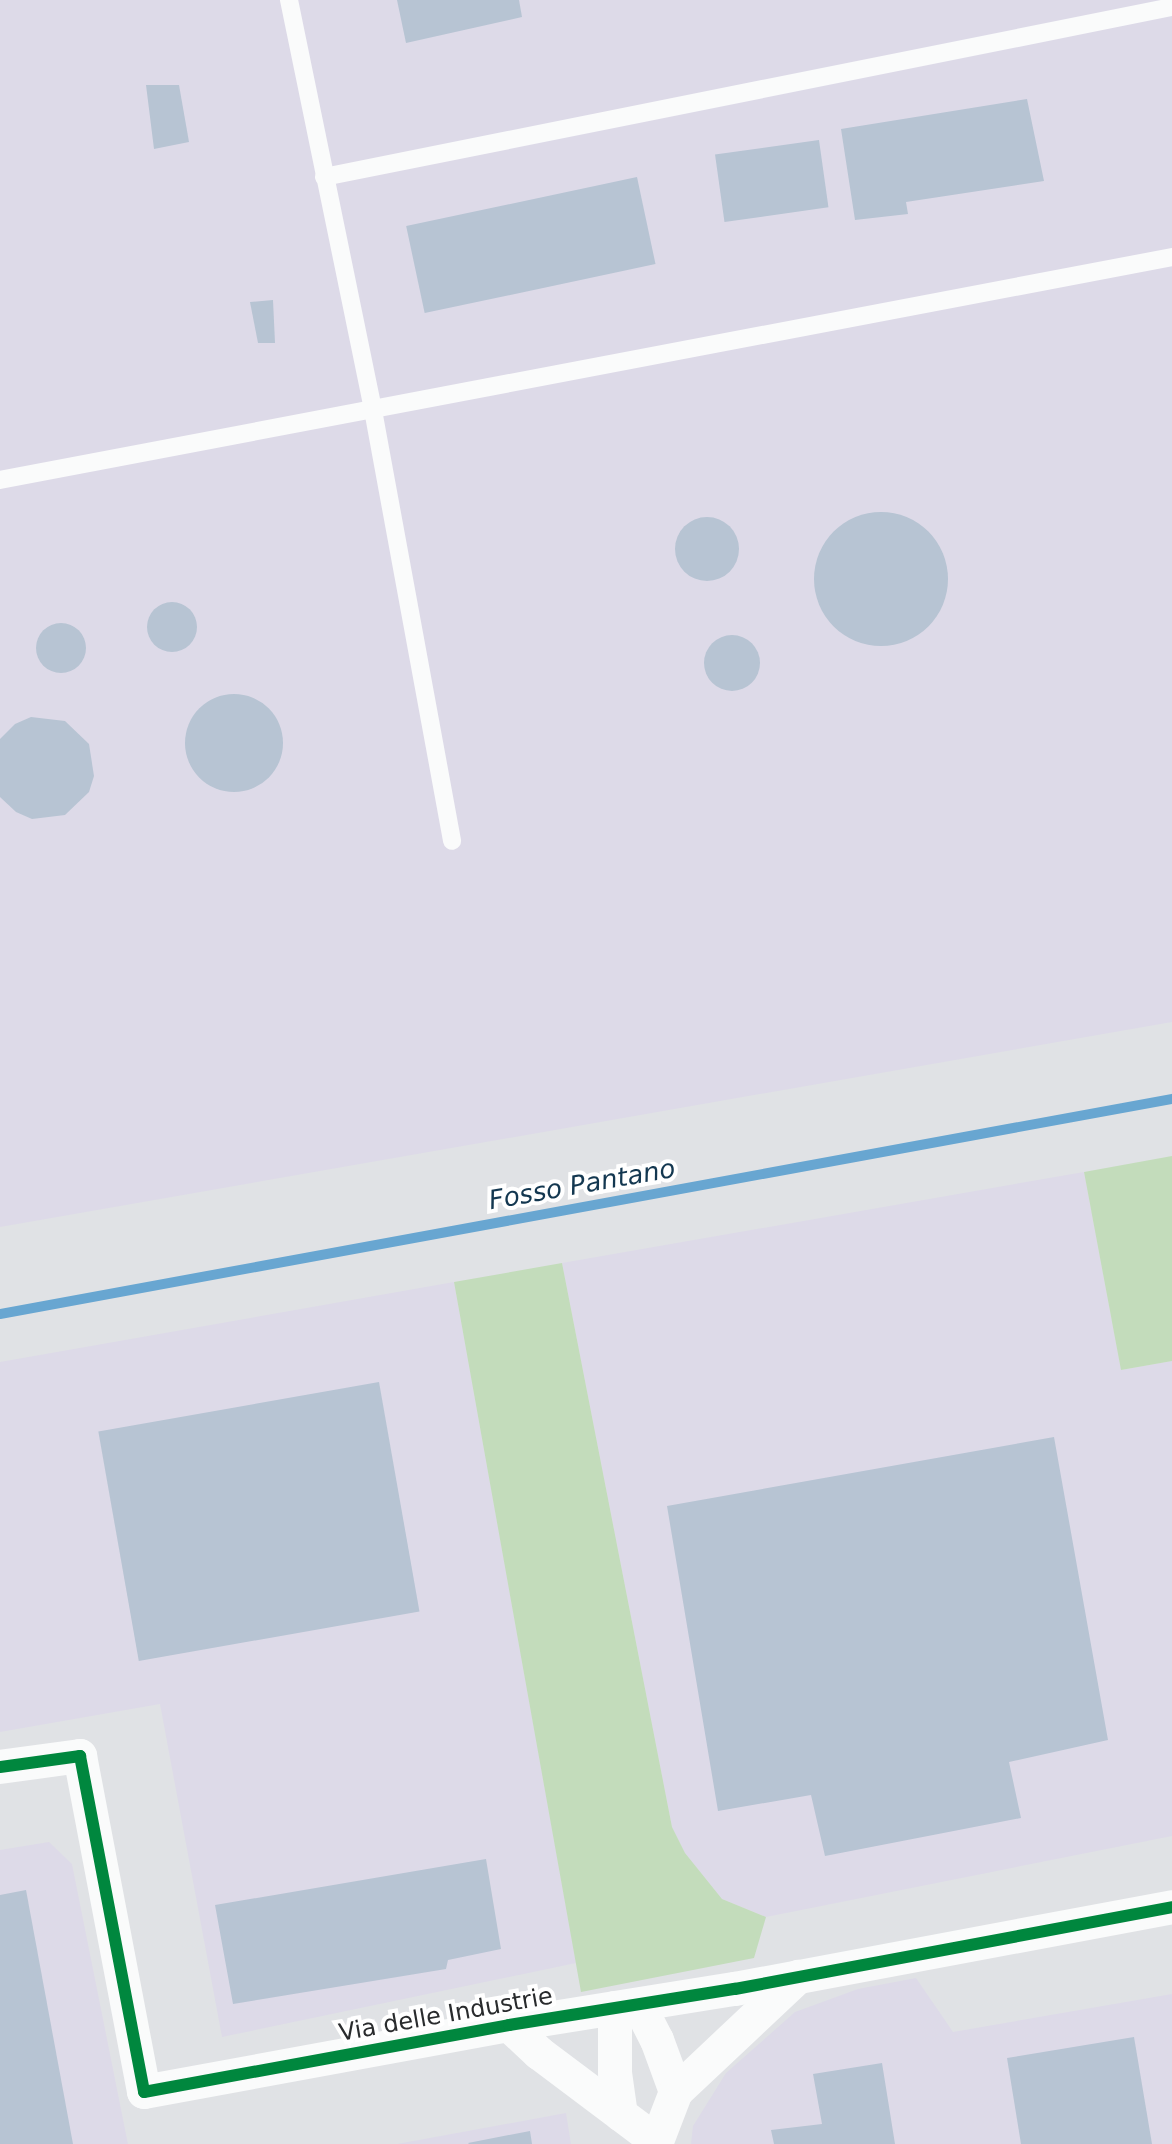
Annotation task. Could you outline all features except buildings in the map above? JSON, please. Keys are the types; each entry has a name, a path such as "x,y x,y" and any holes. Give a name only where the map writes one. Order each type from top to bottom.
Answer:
{"street":[{"name":"Via delle Industrie","path":"0,1767 80,1756 144,2092 1172,1907"},
{"name":"Via delle Industrie","path":"509,2025 539,2053 656,2142 676,2092 798,1976"},
{"path":"627,2006 657,2040 676,2092"},
{"path":"621,2115 615,2073 627,2006"}],"lane":[{"path":"289,0 373,410 452,841"},
{"path":"324,177 1172,7"},
{"path":"0,480 1172,257"}],"shaded area":[{"path":"0,0 1172,0 1172,1022 0,1227"},
{"path":"1084,1172 1121,1370 1172,1361 1172,1836 766,1917 722,1899 685,1853 672,1827 562,1263"},
{"path":"454,1282 576,1963 222,2037 160,1704 0,1732 0,1362"},
{"path":"49,1842 72,1864 128,2144 0,2144 0,1850"},
{"path":"916,1978 953,2032 1172,1994 1172,2144 691,2144 693,2126 726,2073 795,2012 858,1989"},
{"path":"566,2113 571,2144 397,2144"}],"green space":[{"path":"1172,1156 1172,1361 1121,1370 1084,1172"},
{"path":"562,1263 672,1827 685,1853 722,1899 766,1917 754,1958 581,1992 454,1282"}],"waterway":[{"name":"Fosso Pantano","path":"0,1314 1172,1099"}],"cycle path":[{"path":"0,1767 80,1756 144,2092 509,2025 735,1989 1172,1907"}]}
